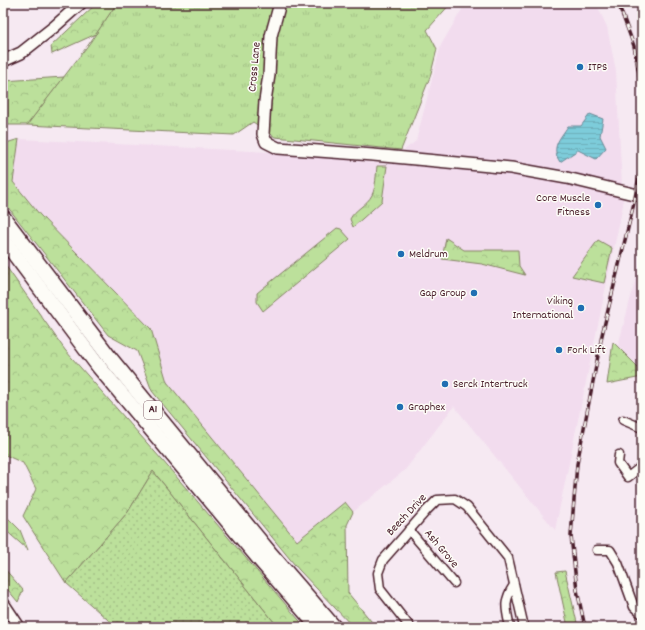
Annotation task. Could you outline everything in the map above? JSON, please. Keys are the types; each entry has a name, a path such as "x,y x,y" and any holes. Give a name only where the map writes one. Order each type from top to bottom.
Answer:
{"highway":[{"name":"A1","path":"3,217 110,358 269,552 303,600 317,627"},
{"name":"A1","path":"3,239 99,367 303,600 334,627"},
{"path":"303,600 340,627"}],"street":[{"path":"3,60 21,53 81,3"},
{"name":"Cross Lane","path":"280,3 271,36 263,134 266,142 278,148 511,168 567,178 642,196"},
{"path":"623,420 642,428"},
{"path":"619,455 618,463 628,477 642,466"},
{"name":"Beech Drive","path":"410,627 380,589 378,573 383,560 437,500 455,499 467,507 508,558 524,627"},
{"name":"Ash Grove","path":"409,530 454,583"},
{"path":"597,550 610,550 618,563 634,607 642,614"},
{"path":"510,627 505,606 508,593 514,585"},
{"path":"3,604 19,627"}],"shaded area":[{"path":"461,3 596,3 607,27 616,71 623,205 555,530 454,406 405,470 353,512 345,502 297,542 167,382 151,329 40,215 13,182 19,139 270,152 386,164 416,141 441,45 464,6"},
{"path":"633,3 642,3 642,36 635,7"},
{"path":"642,255 642,369 618,346"}],"green space":[{"path":"97,3 117,3 96,34 52,54 51,46"},
{"path":"117,3 451,3 427,30 437,49 430,77 401,150 275,137 253,122 234,135 27,125 89,44"},
{"path":"64,77 27,125 3,125 3,81"},
{"path":"19,139 13,182 40,215 151,329 167,382 297,541 345,502 353,512 347,525 348,593 376,627 353,627 299,570 152,391 137,351 108,335 3,201 3,144"},
{"path":"377,166 387,166 382,201 353,227 350,219 372,195"},
{"path":"337,228 341,229 350,239 263,311 257,302 257,293"},
{"path":"446,238 464,250 518,250 519,266 525,275 482,264 442,259"},
{"path":"598,240 612,248 604,283 572,276"},
{"path":"3,262 65,350 162,460 305,627 278,627 153,471 128,512 66,583 23,516 36,489 23,463 3,454"},
{"path":"613,342 642,371 642,377 607,384"},
{"path":"153,471 278,627 116,627 66,583 128,512"},
{"path":"3,513 20,530 28,550 3,528"},
{"path":"3,567 23,590 18,602 3,584"},
{"path":"565,571 578,627 568,627 556,572"}],"water":[{"path":"590,114 603,119 600,136 606,148 596,159 578,150 560,162 556,152 559,139 568,126 581,126"}],"railway":[{"path":"618,3 634,46 642,90"},
{"path":"585,627 577,590 571,536 577,464 602,335 634,203 642,160"}],"place":[{"name":"ITPS","path":"580,67"},
{"name":"Core Muscle Fitness","path":"598,205"},
{"name":"Meldrum","path":"401,254"},
{"name":"Gap Group","path":"474,293"},
{"name":"Viking International","path":"581,308"},
{"name":"Fork Lift","path":"559,350"},
{"name":"Serck Intertruck","path":"445,384"},
{"name":"Graphex","path":"400,407"}]}
